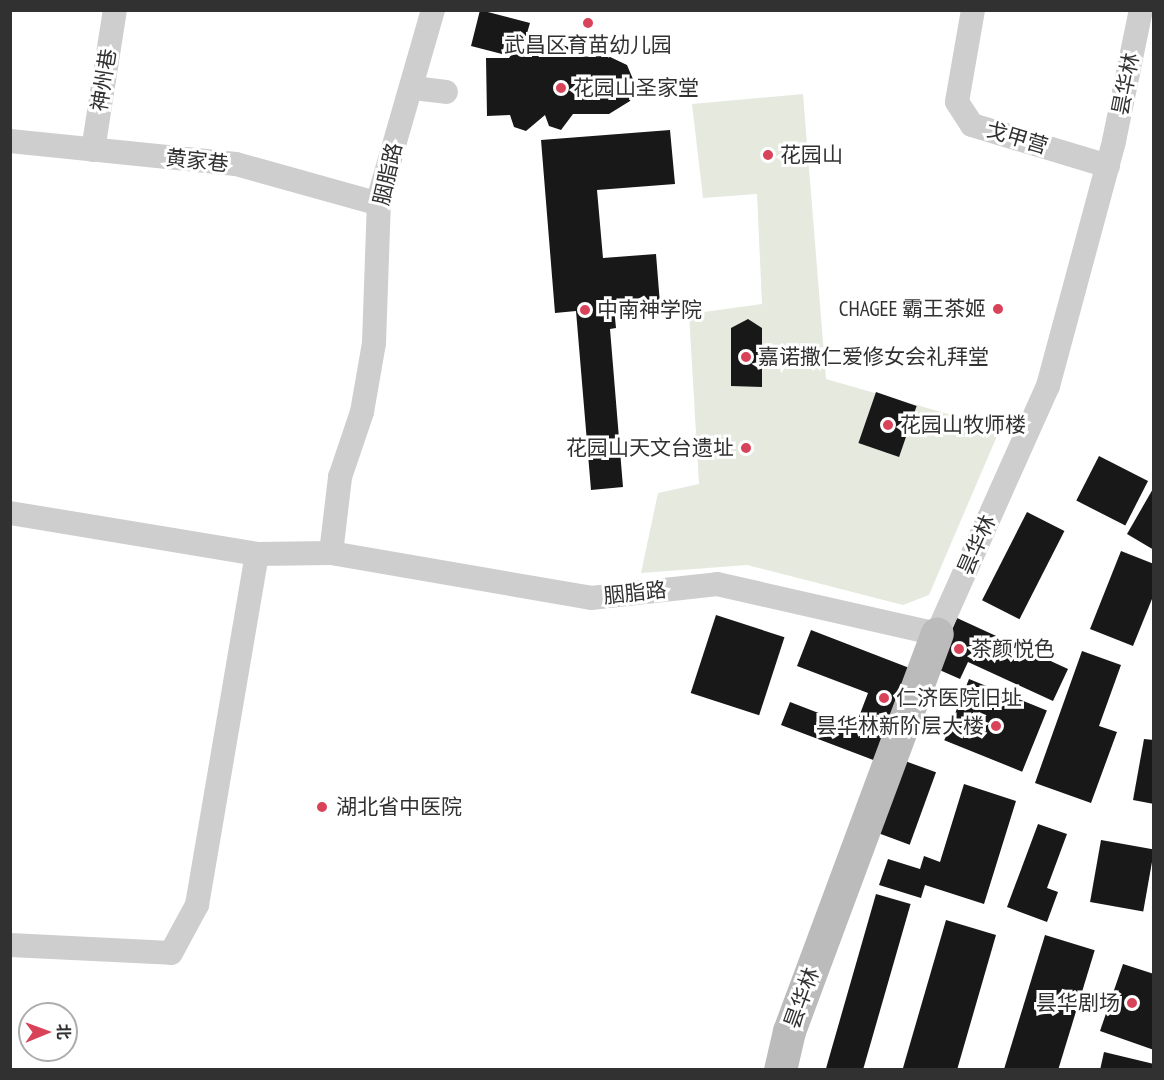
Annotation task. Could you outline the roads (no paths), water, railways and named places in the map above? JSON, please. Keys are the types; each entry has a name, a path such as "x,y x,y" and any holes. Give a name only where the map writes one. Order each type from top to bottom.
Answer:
{"street":[{"name":"神州巷","path":"93,150 115,10"},
{"name":"胭脂路","path":"331,553 340,477 362,412 374,343 379,204 434,10"},
{"name":"戈甲营","path":"974,10 957,102 972,125 1108,166"},
{"name":"昙华林","path":"780,1070 789,1031 937,634 1047,386 1108,166 1141,10"},
{"path":"422,89 446,92"},
{"name":"黄家巷","path":"10,141 236,165 379,204"},
{"name":"胭脂路","path":"10,513 257,554 331,553 591,598 717,584 937,634"},
{"path":"10,945 171,953 197,904 257,554"}],"place":[{"name":"武昌区育苗幼儿园","path":"588,23"},
{"name":"花园山圣家堂","path":"561,88"},
{"name":"花园山","path":"768,155"},
{"name":"CHAGEE 霸王茶姬","path":"998,309"},
{"name":"中南神学院","path":"585,310"},
{"name":"嘉诺撒仁爱修女会礼拜堂","path":"746,357"},
{"name":"花园山牧师楼","path":"888,425"},
{"name":"花园山天文台遗址","path":"746,448"},
{"name":"茶颜悦色","path":"959,649"},
{"name":"仁济医院旧址","path":"884,698"},
{"name":"昙华林新阶层大楼","path":"996,726"},
{"name":"湖北省中医院","path":"322,807"},
{"name":"昙华剧场","path":"1132,1003"}]}
